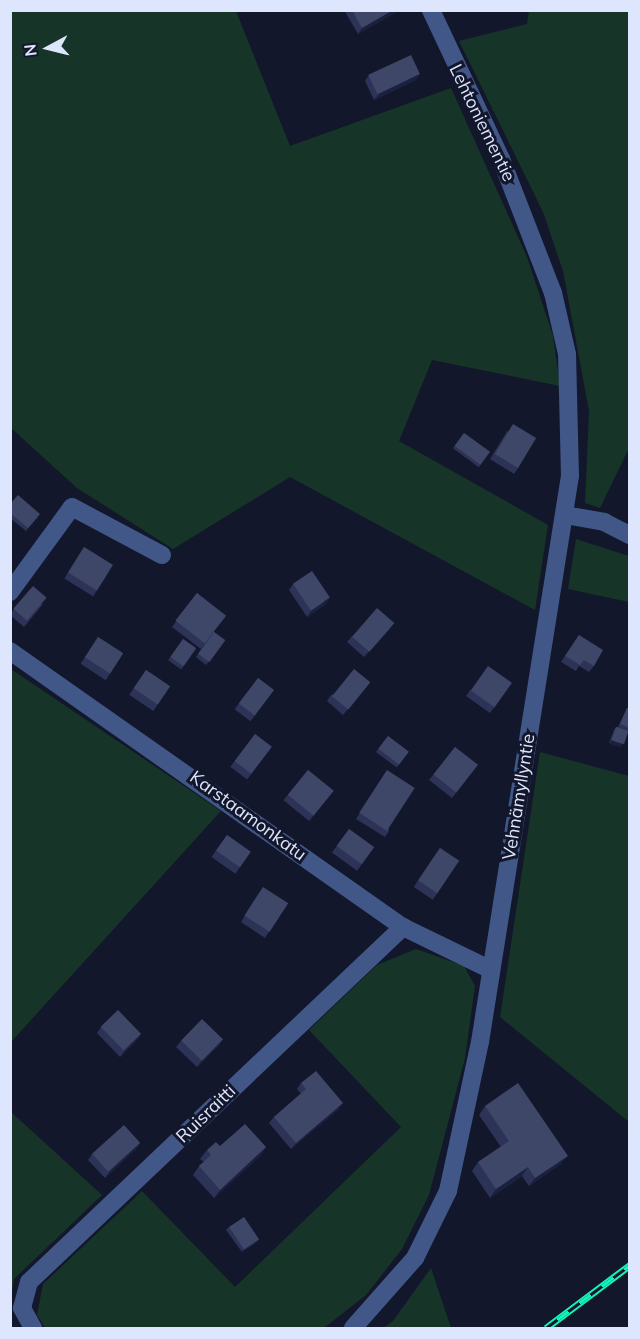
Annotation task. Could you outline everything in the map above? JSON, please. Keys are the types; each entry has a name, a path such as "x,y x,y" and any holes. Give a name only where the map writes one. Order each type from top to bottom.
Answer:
{"street":[{"name":"Lehtoniementie","path":"431,10 533,236"},
{"name":"Vehnämyllyntie","path":"353,1329 415,1258 435,1225 448,1191 491,970 565,515 572,409 567,354 533,236"},
{"path":"10,592 72,507 162,555"},
{"path":"565,515 604,522 630,535"},
{"name":"Karstaamonkatu","path":"10,651 403,927 491,970"},
{"name":"Ruisraitti","path":"33,1329 22,1308 29,1282 403,927"}],"green space":[{"path":"11,11 236,11 290,146 451,88 527,257 553,336 560,386 432,360 399,441 548,525 535,610 290,477 173,549 77,488 11,428"},
{"path":"529,11 629,11 629,448 600,508 585,503 589,411 563,271 543,212 459,41 527,24"},
{"path":"576,539 629,556 629,602 568,589"},
{"path":"11,669 221,811 10,1042"},
{"path":"540,752 629,776 629,1122 500,1017"},
{"path":"416,949 464,966 475,986 465,1058 429,1195 402,1249 366,1295 324,1328 45,1328 37,1315 43,1284 142,1191 235,1287 401,1127 309,1030 377,965"},
{"path":"11,1112 102,1195 14,1279 11,1299"},
{"path":"431,1268 451,1328 383,1328 393,1321"}],"building":[{"path":"352,10 393,10 362,28"},
{"path":"411,55 420,74 377,94 368,75"},
{"path":"513,424 536,438 518,468 495,454"},
{"path":"464,433 490,452 480,465 455,446"},
{"path":"18,495 40,514 28,528 10,513 10,504"},
{"path":"84,547 113,565 97,590 68,572"},
{"path":"312,571 330,598 311,610 293,584"},
{"path":"33,586 47,598 27,620 13,609"},
{"path":"197,593 226,616 205,643 175,621"},
{"path":"377,608 394,623 369,652 352,637"},
{"path":"214,632 225,640 209,662 198,654"},
{"path":"579,635 603,650 594,666 584,660 580,665 565,656"},
{"path":"98,637 123,653 110,673 85,657"},
{"path":"183,639 196,648 183,666 170,657"},
{"path":"488,666 512,683 495,707 471,691"},
{"path":"354,669 370,682 348,709 332,696"},
{"path":"146,670 170,686 158,704 134,688"},
{"path":"258,678 274,690 255,716 239,704"},
{"path":"627,708 630,709 630,728 620,724"},
{"path":"616,727 628,731 624,744 612,740"},
{"path":"255,734 272,747 251,774 235,761"},
{"path":"388,736 409,752 399,764 378,749"},
{"path":"455,747 478,765 456,792 433,775"},
{"path":"308,770 334,791 314,816 288,795"},
{"path":"387,770 415,788 387,831 359,813"},
{"path":"349,829 374,847 362,864 337,846"},
{"path":"227,835 251,852 240,867 216,851"},
{"path":"440,848 459,861 437,893 418,880"},
{"path":"263,887 288,903 270,932 244,916"},
{"path":"118,1010 141,1034 124,1050 101,1027"},
{"path":"202,1019 223,1039 202,1061 181,1041"},
{"path":"316,1071 343,1103 296,1143 274,1117 306,1089 301,1083"},
{"path":"518,1083 568,1156 535,1178 528,1167 496,1189 478,1162 509,1141 485,1106"},
{"path":"245,1124 266,1147 220,1190 199,1166 211,1155 207,1150 216,1142 220,1146"},
{"path":"124,1125 140,1143 108,1172 92,1154"},
{"path":"244,1217 259,1239 244,1249 229,1227"}],"railway":[{"path":"546,1328 630,1265"}]}
